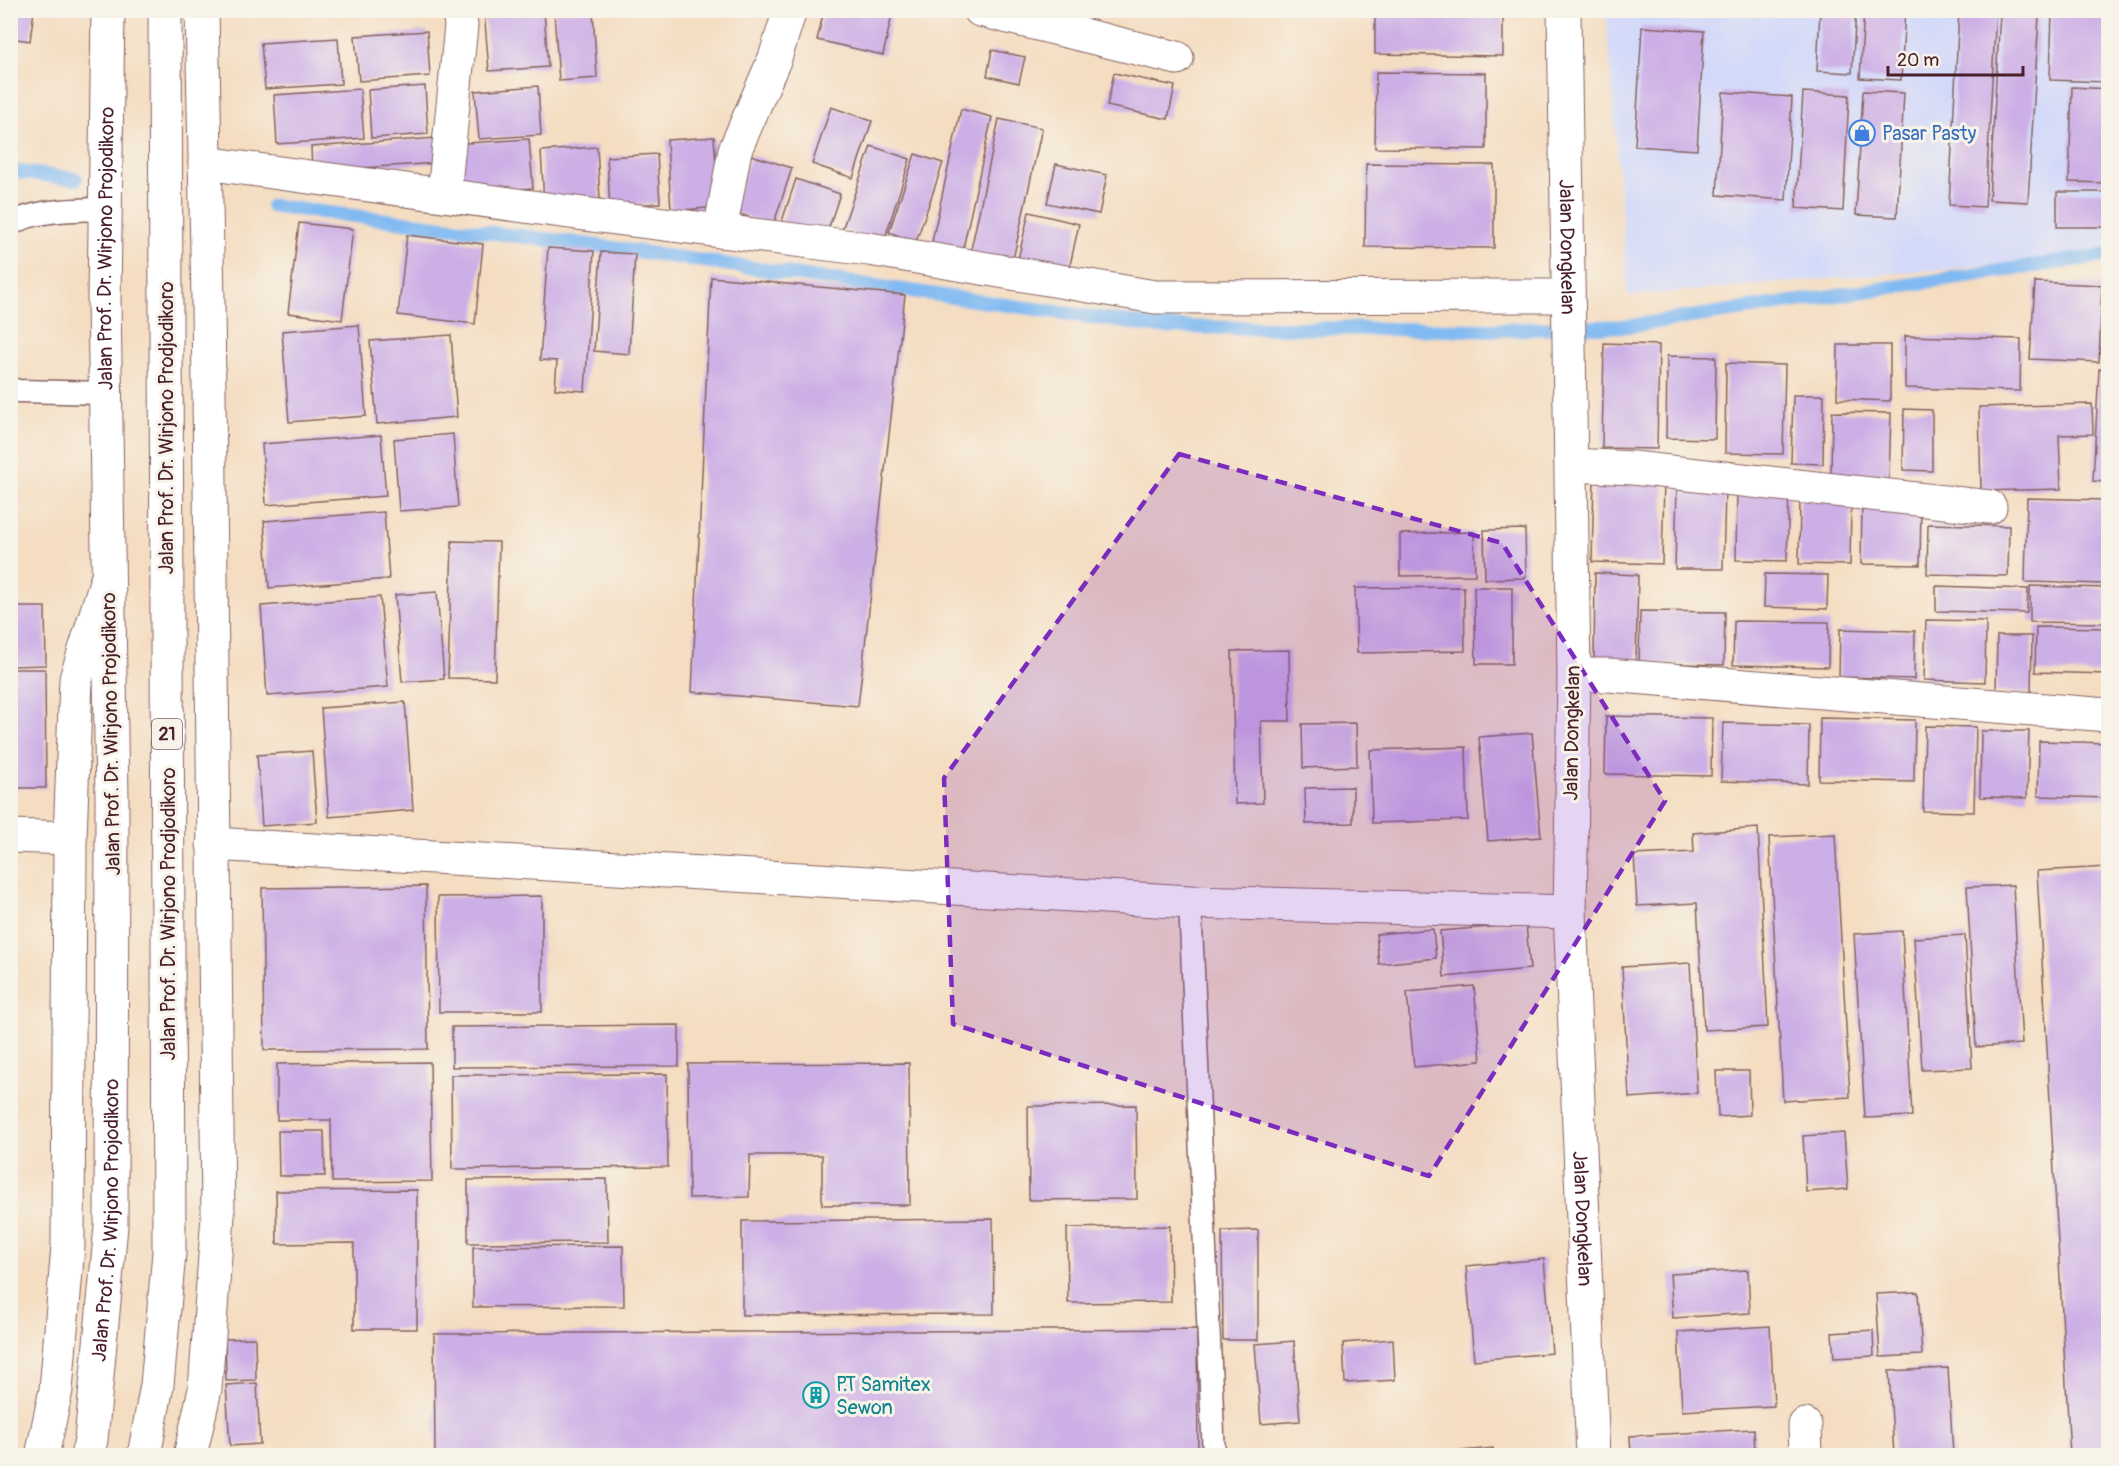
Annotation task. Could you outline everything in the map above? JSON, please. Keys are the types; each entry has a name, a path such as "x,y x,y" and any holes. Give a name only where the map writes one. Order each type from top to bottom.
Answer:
{"main road":[{"name":"Jalan Prof. Dr. Wirjono Projodikoro","path":"87,1455 91,1440 111,1226 112,798 105,209 108,10"},
{"name":"Jalan Prof. Dr. Wirjono Prodjodikoro","path":"144,1455 157,1385 170,1253 165,10"},
{"path":"190,1455 205,1389 218,1216 202,10"},
{"path":"444,194 460,26 459,10"},
{"path":"720,231 735,150 775,58 790,10"},
{"path":"980,10 1177,58"},
{"name":"Jalan Dongkelan","path":"1564,10 1574,675 1570,912 1593,1455"},
{"path":"205,163 870,249 1155,297 1568,296"},
{"path":"1572,465 1645,470 1990,507"},
{"path":"42,1455 56,1390 68,1246 70,838 76,679 109,570"},
{"path":"1574,675 1608,675 2109,715"},
{"path":"10,836 70,838"},
{"path":"213,844 1190,902 1570,912"}],"lane":[{"path":"10,225 32,215 105,209"},
{"path":"10,389 106,393"},
{"path":"1190,902 1214,1455"}],"highlighted area":[{"path":"1179,454 1502,543 1665,801 1429,1176 953,1024 944,778"}],"shaded area":[{"name":"Pasar Pasty","path":"1606,11 2108,11 2108,255 1628,296"}],"building":[{"path":"10,10 34,10 30,41 10,38"},
{"path":"484,10 544,10 548,67 489,71"},
{"path":"593,10 597,78 559,81 554,12"},
{"path":"824,10 893,10 883,55 817,40"},
{"path":"1375,10 1503,10 1503,56 1375,54"},
{"path":"1820,10 1856,10 1852,73 1817,71"},
{"path":"1864,10 1905,10 1901,80 1860,78"},
{"path":"1959,10 1996,11 1985,207 1949,205"},
{"path":"2052,10 2108,10 2108,82 2050,80"},
{"path":"2000,13 2039,15 2028,202 1989,200"},
{"path":"1642,27 1704,31 1697,150 1635,146"},
{"path":"427,31 430,76 359,81 355,36"},
{"path":"338,38 341,84 265,89 261,43"},
{"path":"992,50 1025,57 1019,83 987,76"},
{"path":"1376,72 1486,73 1486,149 1375,148"},
{"path":"1114,73 1175,86 1168,119 1107,106"},
{"path":"425,86 428,134 371,138 368,90"},
{"path":"538,86 541,135 479,139 475,91"},
{"path":"2072,87 2108,89 2108,183 2069,182"},
{"path":"360,89 364,138 277,144 274,95"},
{"path":"1863,91 1904,93 1897,217 1856,215"},
{"path":"1723,92 1792,97 1786,200 1717,195"},
{"path":"1803,92 1849,95 1843,211 1796,208"},
{"path":"831,107 872,121 853,178 812,164"},
{"path":"961,109 992,117 960,262 929,255"},
{"path":"999,119 1042,128 1012,264 970,254"},
{"path":"714,137 719,207 671,211 667,140"},
{"path":"436,138 439,163 312,171 311,147"},
{"path":"529,139 533,188 456,193 452,144"},
{"path":"871,146 910,159 883,244 842,230"},
{"path":"597,147 600,199 544,203 541,151"},
{"path":"657,154 660,203 610,207 607,157"},
{"path":"915,154 943,163 916,242 889,232"},
{"path":"751,155 792,168 773,226 732,211"},
{"path":"1056,164 1107,175 1099,214 1047,203"},
{"path":"1366,164 1494,165 1494,248 1365,247"},
{"path":"796,179 840,194 825,239 781,224"},
{"path":"2057,192 2108,192 2108,227 2057,227"},
{"path":"1029,212 1079,224 1067,279 1016,268"},
{"path":"299,223 353,229 342,320 288,313"},
{"path":"407,235 483,244 475,324 398,315"},
{"path":"548,248 594,251 585,391 555,389 557,361 540,360"},
{"path":"601,252 635,254 629,354 594,351"},
{"path":"711,277 905,295 858,706 692,692"},
{"path":"2035,282 2102,285 2099,362 2030,359"},
{"path":"359,325 366,416 289,422 282,331"},
{"path":"451,335 457,417 377,424 370,341"},
{"path":"1905,336 2021,339 2020,391 1905,388"},
{"path":"1604,343 1659,345 1657,449 1602,448"},
{"path":"1838,345 1890,345 1890,401 1837,399"},
{"path":"1667,356 1716,357 1715,439 1666,438"},
{"path":"1726,363 1785,365 1783,454 1725,453"},
{"path":"2099,369 2108,369 2108,482 2093,481"},
{"path":"1793,395 1824,395 1823,464 1791,463"},
{"path":"2092,404 2093,434 2059,435 2061,489 1981,491 1979,407"},
{"path":"1904,409 1932,410 1932,471 1903,470"},
{"path":"1832,412 1891,413 1889,479 1831,477"},
{"path":"453,434 458,507 399,511 394,439"},
{"path":"381,435 386,496 266,505 262,444"},
{"path":"1594,478 1664,480 1662,564 1592,562"},
{"path":"1737,487 1789,488 1787,561 1736,560"},
{"path":"1677,488 1725,489 1723,569 1675,569"},
{"path":"2027,498 2108,500 2108,584 2025,582"},
{"path":"1800,499 1851,501 1850,565 1799,564"},
{"path":"1862,504 1921,504 1920,565 1861,564"},
{"path":"384,512 389,579 269,588 264,521"},
{"path":"1928,524 2009,526 2008,576 1927,574"},
{"path":"1525,529 1526,578 1485,579 1484,530"},
{"path":"1474,532 1475,575 1400,576 1400,534"},
{"path":"452,541 499,542 495,679 448,678"},
{"path":"1595,573 1638,575 1636,663 1594,662"},
{"path":"1765,574 1828,575 1827,609 1764,607"},
{"path":"1936,586 2028,589 2027,613 1936,611"},
{"path":"2030,586 2108,588 2108,623 2030,622"},
{"path":"1464,587 1465,651 1357,653 1355,588"},
{"path":"1474,587 1512,587 1512,664 1476,664"},
{"path":"437,592 444,679 402,682 395,595"},
{"path":"380,597 388,687 267,696 261,606"},
{"path":"11,607 45,607 46,665 12,666"},
{"path":"1640,611 1725,612 1724,665 1639,663"},
{"path":"1926,620 1986,621 1985,682 1924,680"},
{"path":"1734,621 1829,622 1828,667 1733,665"},
{"path":"2036,627 2108,628 2108,674 2035,672"},
{"path":"1840,629 1915,631 1914,679 1839,677"},
{"path":"1997,636 2032,636 2031,693 1996,692"},
{"path":"1289,650 1290,721 1261,721 1263,803 1235,804 1232,651"},
{"path":"10,669 45,669 46,788 10,788"},
{"path":"405,702 413,810 329,817 321,708"},
{"path":"1606,716 1712,718 1711,776 1605,774"},
{"path":"1820,718 1915,720 1914,782 1819,780"},
{"path":"1356,723 1357,766 1303,768 1302,724"},
{"path":"1723,723 1809,725 1808,784 1721,781"},
{"path":"1925,726 1976,727 1974,812 1923,811"},
{"path":"1981,731 2029,731 2027,798 1980,797"},
{"path":"1532,733 1541,837 1488,841 1479,737"},
{"path":"2039,741 2108,743 2108,798 2038,796"},
{"path":"1466,747 1468,820 1372,823 1370,750"},
{"path":"312,751 317,822 262,826 257,755"},
{"path":"1353,787 1353,823 1306,824 1305,788"},
{"path":"1758,828 1768,1027 1704,1030 1697,903 1637,906 1634,855 1694,852 1693,833"},
{"path":"1835,834 1850,1097 1783,1101 1769,837"},
{"path":"2108,867 2108,1455 2070,1455 2037,871"},
{"path":"2013,885 2022,1044 1976,1047 1967,887"},
{"path":"426,886 428,1049 264,1050 262,888"},
{"path":"542,896 542,1012 439,1012 438,897"},
{"path":"1526,924 1530,969 1444,977 1440,931"},
{"path":"1433,929 1436,958 1379,964 1376,934"},
{"path":"1902,931 1912,1116 1865,1118 1854,934"},
{"path":"1965,935 1972,1068 1922,1070 1914,938"},
{"path":"1690,963 1697,1093 1629,1098 1622,967"},
{"path":"1474,986 1481,1061 1414,1067 1407,992"},
{"path":"679,1025 679,1066 452,1067 452,1027"},
{"path":"430,1062 432,1181 332,1182 331,1120 277,1120 277,1064"},
{"path":"909,1063 910,1205 822,1205 822,1155 750,1155 749,1197 689,1198 688,1064"},
{"path":"1716,1071 1749,1071 1750,1115 1718,1117"},
{"path":"667,1074 668,1167 452,1169 451,1075"},
{"path":"1136,1105 1137,1199 1029,1200 1028,1106"},
{"path":"278,1131 324,1131 325,1176 279,1176"},
{"path":"1844,1133 1848,1189 1806,1192 1803,1136"},
{"path":"607,1179 608,1242 468,1243 468,1180"},
{"path":"417,1190 417,1329 354,1329 354,1243 277,1244 276,1191"},
{"path":"993,1219 994,1314 742,1315 742,1221"},
{"path":"1170,1226 1171,1302 1068,1303 1067,1228"},
{"path":"1258,1230 1258,1340 1223,1340 1222,1231"},
{"path":"623,1246 624,1306 473,1307 473,1247"},
{"path":"1544,1259 1552,1353 1474,1360 1466,1266"},
{"path":"1748,1270 1750,1313 1673,1318 1670,1274"},
{"path":"1918,1292 1922,1355 1880,1357 1876,1294"},
{"path":"1770,1326 1774,1406 1682,1411 1678,1332"},
{"name":"P.T Samitex Sewon","path":"1197,1329 1198,1455 435,1455 434,1334"},
{"path":"1873,1330 1874,1356 1834,1358 1832,1333"},
{"path":"255,1338 256,1380 226,1381 225,1339"},
{"path":"1393,1339 1395,1380 1345,1383 1343,1343"},
{"path":"1294,1341 1300,1421 1261,1424 1255,1344"},
{"path":"1948,1368 1953,1455 1894,1455 1889,1371"},
{"path":"257,1383 260,1444 230,1446 226,1385"},
{"path":"1754,1429 1755,1455 1631,1455 1630,1436"},
{"path":"1493,1448 1494,1455 1429,1455 1429,1454"}],"waterway":[{"path":"10,171 76,179"},
{"path":"272,206 585,244 1160,327 1494,330 1630,326 2108,255"}],"place":[{"name":"Pasar Pasty","path":"1862,133"},
{"name":"P.T Samitex Sewon","path":"816,1395"}]}
